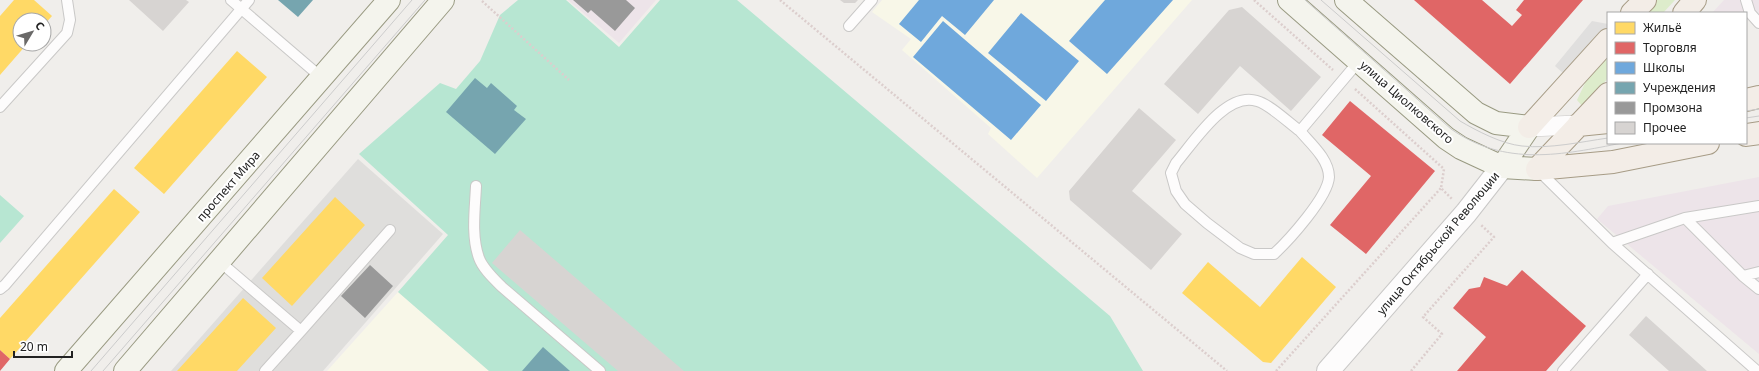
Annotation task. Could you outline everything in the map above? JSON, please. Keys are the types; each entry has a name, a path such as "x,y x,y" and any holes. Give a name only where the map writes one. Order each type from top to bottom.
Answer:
{"main road":[{"name":"проспект Мира","path":"66,371 389,0"},
{"path":"125,371 443,0"},
{"name":"улица Циолковского","path":"1288,0 1446,138 1461,148 1502,167 1537,169 1613,162 1703,144"},
{"path":"1346,0 1476,113 1496,123 1529,127"},
{"path":"1633,12 1644,0"},
{"path":"1685,12 1695,0"},
{"name":"улица Октябрьской Революции","path":"1502,167 1529,127 1607,41"},
{"path":"1537,169 1607,95"},
{"path":"1747,100 1759,97"},
{"path":"1578,125 1607,122"},
{"path":"1747,135 1759,133"}],"street":[{"path":"1529,127 1578,125"},
{"name":"улица Октябрьской Революции","path":"1328,371 1466,213 1502,167"}],"lane":[{"path":"0,107 67,33 70,20 66,0"},
{"path":"231,0 322,78"},
{"path":"0,288 10,279 249,0"},
{"path":"849,26 872,0"},
{"path":"1746,0 1750,13 1759,23"},
{"path":"1300,131 1359,61"},
{"path":"1243,100 1257,100 1300,131 1316,149 1325,164 1329,177 1325,193 1286,242 1274,254 1254,254 1240,248 1185,204 1176,191 1171,173 1176,163 1226,106 1243,100"},
{"path":"1537,169 1612,243 1757,371"},
{"path":"476,186 476,247 479,259 489,274 600,371"},
{"path":"1612,243 1685,218 1759,206"},
{"path":"1685,218 1743,276 1759,289"},
{"path":"265,371 390,230"},
{"path":"219,261 301,331"},
{"path":"1743,276 1759,272"},
{"path":"1563,371 1648,274"}],"path":[{"path":"780,0 1226,371"},
{"path":"1254,0 1345,79 1444,169 1441,188 1276,371"},
{"path":"482,1 569,80"},
{"path":"1411,371 1442,334 1423,317 1494,237 1466,213 1441,188"}],"shaded area":[{"path":"568,0 656,0 619,43"},
{"path":"882,0 1192,0 1037,178 988,134 991,128 902,50 911,39 872,12"},
{"path":"1724,0 1759,0 1759,18 1747,20 1747,12 1713,12"},
{"path":"1592,21 1607,24 1607,41 1571,80 1555,66"},
{"path":"358,159 443,234 323,371 171,371"},
{"path":"1759,177 1759,354 1597,219 1608,206"},
{"path":"398,292 489,371 327,371"}],"green space":[{"path":"518,0 566,0 619,47 660,0 737,0 1110,316 1143,371 489,371 398,292 448,235 359,154 440,83 456,89 480,61 500,15"},
{"path":"1656,0 1675,0 1664,12 1646,12"},
{"path":"1607,56 1607,79 1583,107 1577,100 1587,79"},
{"path":"0,195 24,216 0,243"}],"building: Жильё":[{"path":"14,0 34,0 48,12 12,12 12,52 20,52 0,75 0,16"},
{"path":"237,51 267,77 164,194 134,168"},
{"path":"114,189 140,212 10,359 0,350 0,318"},
{"path":"335,197 365,225 292,306 262,278"},
{"path":"1302,257 1336,287 1271,363 1263,362 1182,293 1208,262 1260,307"},
{"path":"243,298 276,328 237,371 177,371"}],"building: Торговля":[{"path":"1414,0 1482,0 1512,26 1522,15 1516,10 1524,0 1583,0 1510,84"},
{"path":"1350,101 1435,171 1366,254 1330,225 1371,176 1322,135"},
{"path":"1522,270 1586,326 1546,371 1457,371 1486,337 1453,308 1469,289 1480,287 1484,277 1507,286"},
{"path":"0,350 10,359 0,371"}],"building: Школы":[{"path":"919,0 994,0 965,35 942,16 921,42 899,24"},
{"path":"1105,0 1173,0 1107,74 1069,41"},
{"path":"1021,13 1079,61 1046,101 988,53"},
{"path":"943,21 1041,105 1011,140 913,57"}],"building: Учреждения":[{"path":"278,0 313,0 298,17"},
{"path":"475,78 487,88 491,83 517,106 514,110 526,119 495,154 446,112"},
{"path":"543,347 570,371 522,371"}],"building: Промзона":[{"path":"573,0 626,0 635,8 615,31 591,10 588,13"},
{"path":"370,265 393,286 365,318 341,296"}],"building: Прочее":[{"path":"129,0 186,0 189,2 163,31"},
{"path":"840,0 858,0 855,3 844,3"},
{"path":"1242,7 1321,77 1291,111 1240,66 1198,114 1164,84 1229,10"},
{"path":"1139,108 1176,140 1132,191 1182,234 1151,270 1070,200 1069,191"},
{"path":"520,230 684,371 618,371 492,263"},
{"path":"1646,316 1707,371 1669,371 1629,335"}],"tram line":[{"path":"91,371 412,0"},
{"path":"103,371 425,0"},
{"path":"1305,0 1451,129 1471,141 1492,149 1534,155 1556,154 1616,144"},
{"path":"1321,0 1460,121 1482,133 1506,143 1533,147 1565,145 1607,138"},
{"path":"1747,111 1759,109"},
{"path":"1747,118 1759,116"}]}
